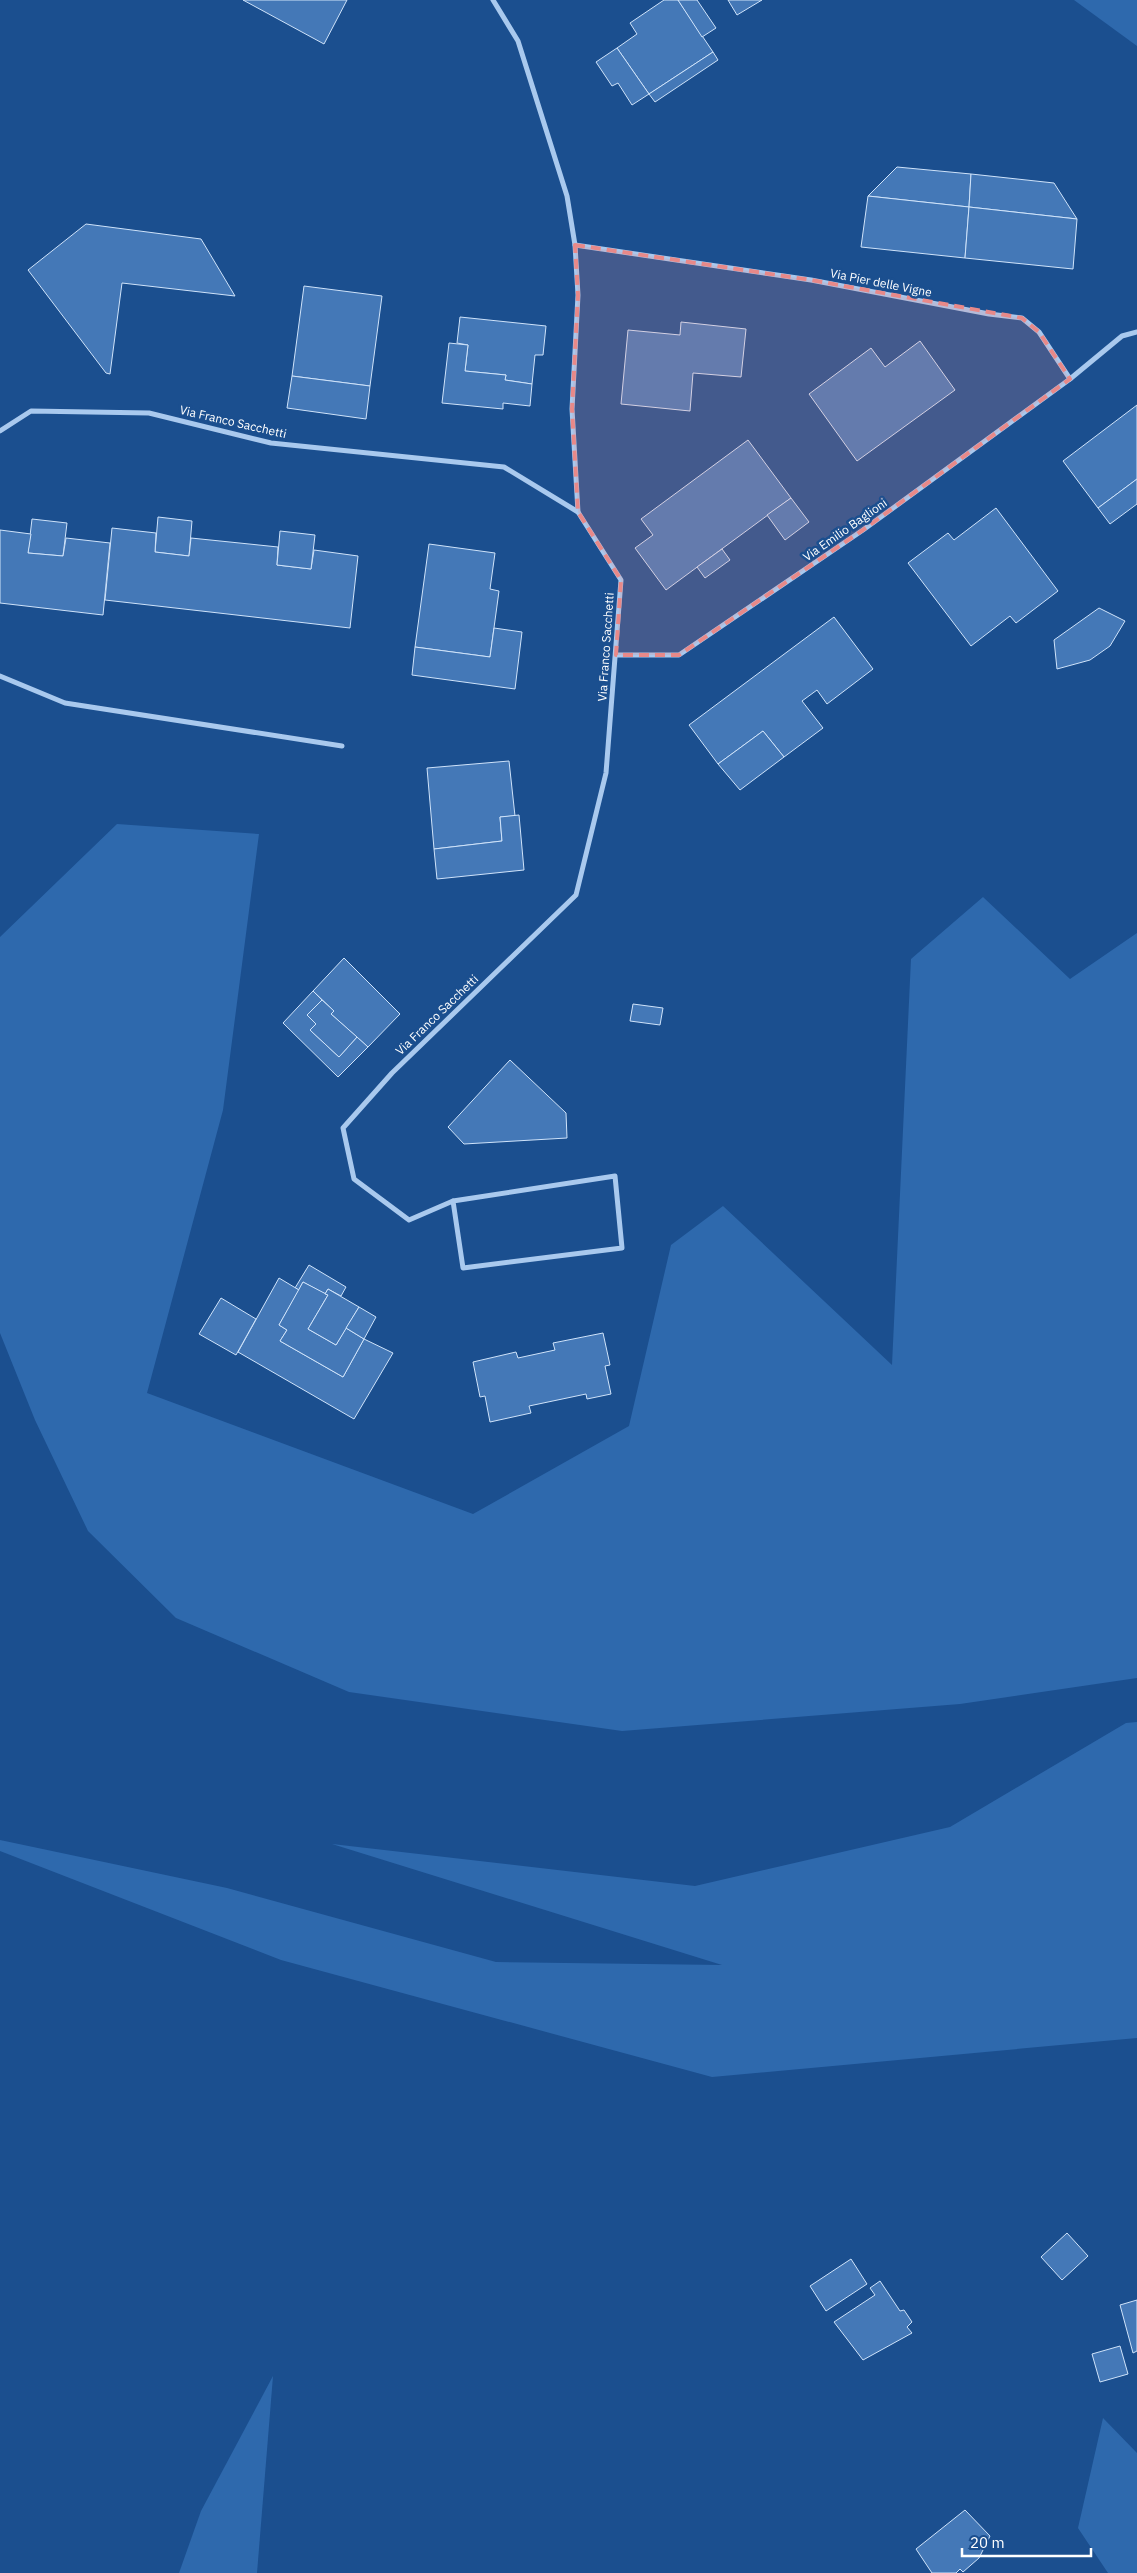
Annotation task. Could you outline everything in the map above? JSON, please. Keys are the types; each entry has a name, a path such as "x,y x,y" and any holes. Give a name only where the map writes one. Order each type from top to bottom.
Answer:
{"street":[{"path":"493,0 518,41 567,196 575,245 578,295 572,409 578,512"},
{"name":"Via Pier delle Vigne","path":"575,245 811,280 989,314 1022,318 1040,332 1070,379"},
{"path":"1070,379 1122,336 1137,332"},
{"name":"Via Emilio Baglioni","path":"616,655 679,655 864,530 1070,379"},
{"name":"Via Franco Sacchetti","path":"0,431 31,411 149,413 271,443 504,467 578,512 621,580 606,774 576,895 392,1073 344,1128 354,1179 409,1220 452,1201 615,1176 622,1248 463,1268 452,1201"},
{"path":"0,676 64,703 342,746"}],"highlighted area":[{"path":"575,245 811,280 1022,318 1039,332 1070,379 863,530 679,655 616,655 621,580 578,512 572,409 578,295"}],"shaded area":[{"path":"1074,0 1137,0 1137,46"},
{"path":"117,824 259,834 223,1110 147,1393 473,1514 629,1426 671,1245 723,1206 892,1365 911,959 983,897 1070,979 1137,933 1137,1678 960,1704 622,1731 349,1692 176,1618 88,1531 35,1420 0,1333 0,937"},
{"path":"1137,1722 1137,2038 712,2077 281,1960 0,1851 0,1840 227,1888 496,1962 722,1965 332,1844 695,1886 950,1827 1126,1723"},
{"path":"273,2376 257,2573 179,2573 201,2511"},
{"path":"1103,2418 1137,2453 1137,2573 1108,2573 1078,2528"}],"building":[{"path":"243,0 347,0 324,44"},
{"path":"664,0 678,0 713,52 649,94 617,48 637,34 630,23"},
{"path":"678,0 697,0 716,28 702,37"},
{"path":"728,0 762,0 737,15"},
{"path":"617,48 649,94 632,105 618,83 612,86 596,62"},
{"path":"713,52 718,60 655,102 649,94"},
{"path":"897,167 971,174 969,207 868,196"},
{"path":"971,174 1054,183 1077,219 969,207"},
{"path":"868,196 969,207 965,258 861,247"},
{"path":"969,207 1077,219 1073,269 965,258"},
{"path":"86,224 201,239 235,296 122,283 110,374 106,373 28,270"},
{"path":"304,286 382,296 370,386 292,376"},
{"path":"460,317 546,326 543,355 535,355 532,384 505,380 506,375 465,371 468,345 457,343"},
{"path":"681,322 746,329 741,377 693,373 690,411 621,404 628,330 680,335"},
{"path":"920,341 955,390 857,461 809,394 871,348 885,367"},
{"path":"449,343 468,345 465,371 506,375 505,380 532,384 530,406 503,403 503,409 442,403"},
{"path":"292,376 370,386 366,419 287,408"},
{"path":"1137,405 1137,479 1098,508 1063,461"},
{"path":"748,440 791,498 666,590 635,548 653,535 641,519"},
{"path":"1137,479 1137,504 1110,524 1098,508"},
{"path":"791,498 809,522 785,540 767,515"},
{"path":"996,508 1058,591 1016,623 1010,616 971,646 908,563 948,533 954,540"},
{"path":"158,517 192,521 189,556 155,552"},
{"path":"32,519 67,523 63,556 28,553"},
{"path":"112,528 156,533 155,552 189,556 191,538 278,547 277,565 311,569 314,550 358,556 350,628 105,600"},
{"path":"0,530 31,534 28,553 63,556 66,538 110,543 103,615 0,603"},
{"path":"280,531 315,535 311,569 277,565"},
{"path":"429,544 495,553 490,589 499,591 490,657 415,647"},
{"path":"722,549 730,560 705,578 697,567"},
{"path":"1099,608 1125,621 1110,646 1090,660 1057,669 1054,640"},
{"path":"834,617 873,669 827,704 817,690 802,701 823,728 784,757 763,731 718,764 689,725"},
{"path":"494,628 522,632 515,689 412,675 415,647 490,657"},
{"path":"763,731 784,757 740,790 718,764"},
{"path":"509,761 515,816 500,817 502,841 434,849 427,768"},
{"path":"519,815 524,870 437,879 434,849 502,841 500,817"},
{"path":"344,958 400,1014 368,1047 331,1014 334,1011 313,991"},
{"path":"313,991 322,1000 307,1015 316,1024 310,1030 339,1057 357,1037 368,1047 338,1077 283,1023"},
{"path":"322,1000 334,1011 331,1014 357,1037 339,1057 310,1030 316,1024 307,1015"},
{"path":"633,1004 663,1008 660,1025 630,1021"},
{"path":"510,1060 566,1113 567,1138 464,1144 448,1127"},
{"path":"309,1265 346,1287 341,1296 328,1289 325,1294 303,1282 299,1290 295,1288"},
{"path":"279,1278 299,1290 279,1325 287,1330 280,1341 343,1377 364,1339 393,1353 354,1419 238,1352"},
{"path":"303,1282 328,1295 308,1329 336,1345 346,1328 364,1339 343,1377 280,1341 287,1330 279,1325"},
{"path":"328,1289 359,1307 336,1345 308,1329 328,1295 325,1294"},
{"path":"221,1298 256,1319 236,1355 199,1334"},
{"path":"359,1307 376,1317 364,1339 346,1328"},
{"path":"603,1333 610,1365 605,1366 611,1394 587,1399 586,1394 529,1406 531,1413 490,1422 485,1396 480,1397 473,1362 516,1352 518,1358 555,1350 553,1343"},
{"path":"1067,2233 1088,2256 1062,2280 1041,2257"},
{"path":"851,2259 867,2284 826,2311 810,2286"},
{"path":"880,2281 900,2311 904,2310 912,2322 907,2327 912,2333 863,2360 834,2322 875,2295 870,2288"},
{"path":"1137,2300 1137,2351 1133,2353 1120,2305"},
{"path":"1120,2346 1128,2374 1100,2382 1092,2354"},
{"path":"965,2510 990,2536 979,2558 963,2572 960,2569 956,2573 932,2573 916,2549"}]}
